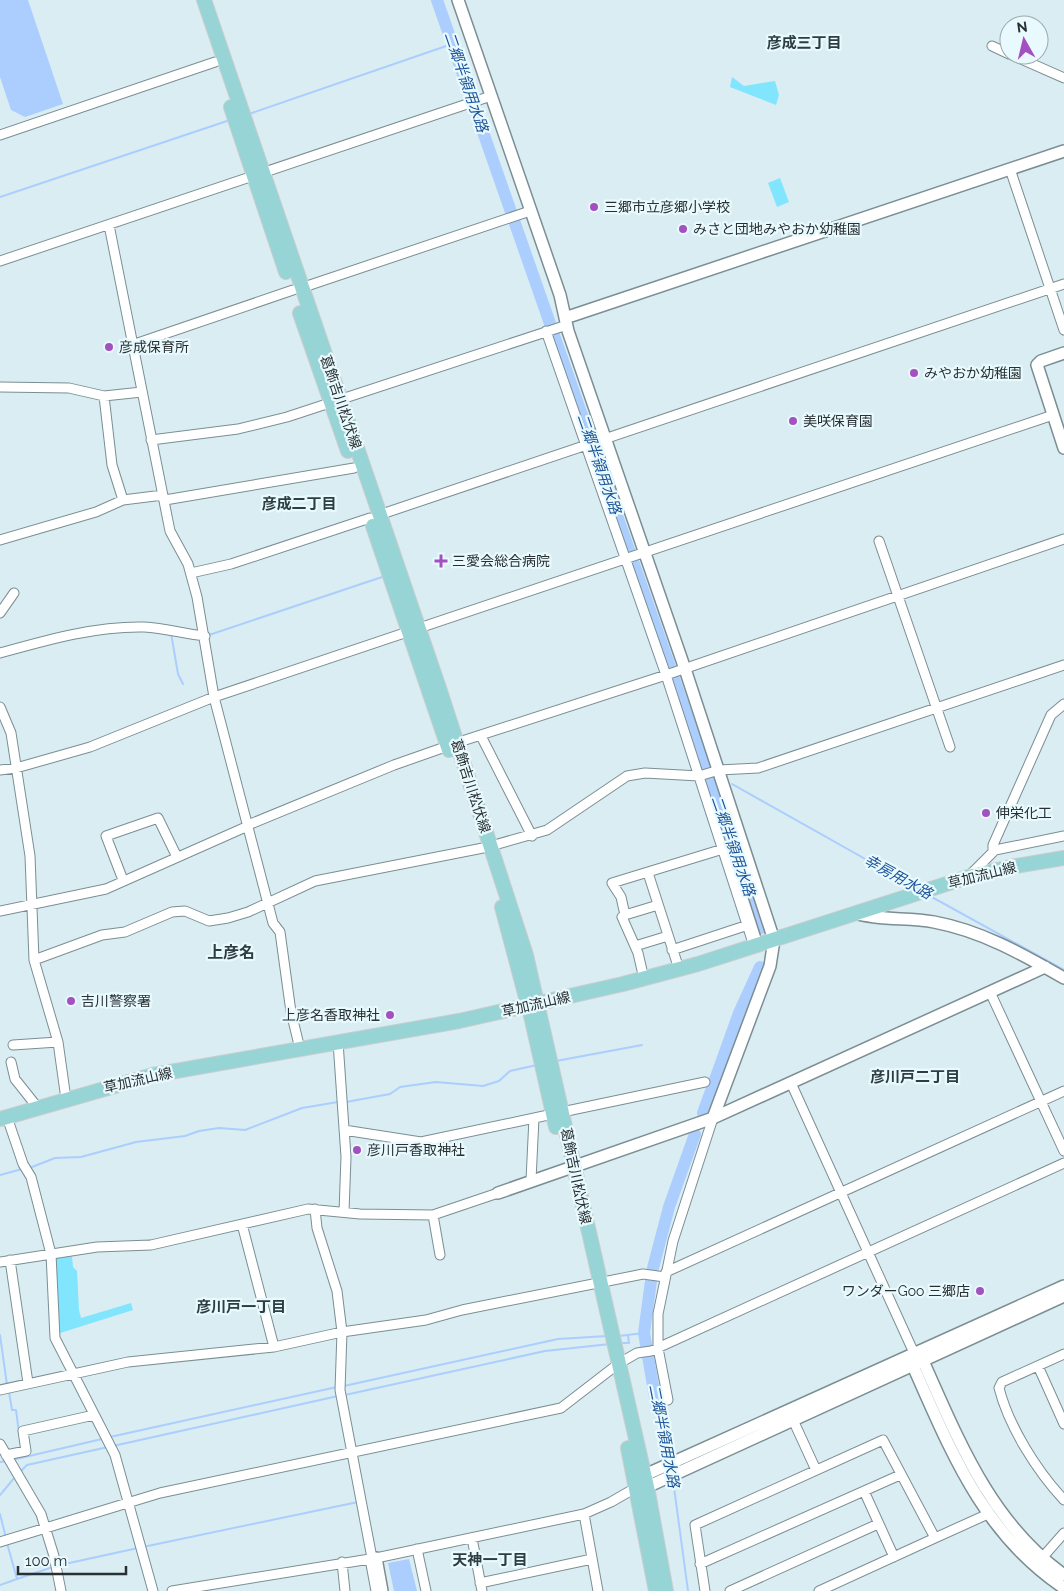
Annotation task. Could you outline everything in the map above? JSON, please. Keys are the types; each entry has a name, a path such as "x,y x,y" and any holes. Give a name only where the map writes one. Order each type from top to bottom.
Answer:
{"main road":[{"name":"葛飾吉川松伏線","path":"194,0 215,62 258,174"},
{"name":"葛飾吉川松伏線","path":"204,0 258,174 487,847 501,902 534,1004 666,1591"},
{"name":"葛飾吉川松伏線","path":"335,402 354,468 374,516"},
{"name":"草加流山線","path":"3,1118 153,1075 458,1021 644,979 679,970 756,942 774,940 968,877 1010,867 1064,858"},
{"name":"葛飾吉川松伏線","path":"643,1483 656,1591"}],"street":[{"path":"458,0 481,99 530,211 560,295 558,326 633,556 674,671 715,771 774,940 770,966 681,1213 666,1274 658,1314 654,1350 668,1400"},
{"path":"992,46 999,49"},
{"path":"0,134 215,62"},
{"path":"1035,65 1064,78"},
{"path":"0,261 481,99"},
{"path":"151,440 238,429 335,402 1064,151"},
{"path":"1010,169 1064,330"},
{"path":"132,345 530,211"},
{"path":"109,225 170,531 191,573 205,636 214,697 273,923 280,932 291,1012 300,1049"},
{"path":"191,573 231,564 1064,284"},
{"path":"558,326 633,556 674,671 699,776 748,926 756,942"},
{"path":"1064,353 1041,361 1037,365 1064,448"},
{"path":"0,387 69,388 104,396 142,392"},
{"path":"104,396 112,465 123,500"},
{"path":"0,770 16,768 90,747 214,697 1053,415"},
{"path":"0,540 96,512 123,500 164,497 354,468"},
{"path":"0,911 106,888 394,765 1064,539"},
{"path":"879,541 950,747"},
{"path":"0,613 14,593"},
{"path":"0,653 62,636 118,628 150,628 205,636"},
{"path":"34,960 102,935 125,932 172,912 185,911 209,921 240,916 315,881 487,847 532,836 547,830 626,776 645,772 699,776 715,771 758,768 1064,664"},
{"path":"993,852 993,845 1051,715 1064,704"},
{"path":"0,707 11,733 30,856 34,960 58,1042 66,1099"},
{"path":"481,736 532,836"},
{"path":"123,880 106,836 158,818 177,857"},
{"path":"968,877 993,852 1064,836"},
{"path":"626,915 621,897 612,883 723,849"},
{"path":"648,873 679,970"},
{"path":"738,878 756,942"},
{"path":"644,979 635,946 622,917 658,905"},
{"path":"855,913 870,918 914,920 946,925 1006,945 1064,978"},
{"path":"672,950 748,926"},
{"path":"635,946 668,936"},
{"path":"0,1262 113,1246 152,1245 292,1212 314,1209 433,1215 714,1118 1045,967"},
{"path":"990,992 1064,1151"},
{"path":"13,1045 58,1042"},
{"path":"338,1042 346,1157 344,1212"},
{"path":"11,1062 15,1079 38,1108"},
{"path":"344,1130 421,1142 705,1082"},
{"path":"791,1082 914,1353 962,1474 988,1514 1031,1563 1064,1588"},
{"path":"0,1390 128,1362 274,1347 342,1332 426,1320 643,1274 666,1274 1064,1091"},
{"path":"3,1118 31,1176 51,1254 55,1338 115,1455 153,1591"},
{"path":"532,1180 534,1118"},
{"path":"0,1542 160,1492 561,1408 615,1367 637,1353 654,1350 1064,1163"},
{"path":"314,1209 317,1228 334,1277 342,1332 340,1390 351,1453 373,1558 382,1591"},
{"path":"433,1215 440,1255"},
{"path":"242,1224 274,1347"},
{"path":"10,1260 28,1383"},
{"path":"172,1591 198,1589 373,1558 584,1514 611,1502 643,1483 914,1353 1064,1286"},
{"path":"643,1483 793,1420 1064,1296"},
{"path":"1064,1354 1002,1382 999,1388 1020,1437 1042,1474 1060,1490 1064,1500"},
{"path":"918,1363 974,1473 1001,1514 1042,1558 1064,1575"},
{"path":"1038,1366 1060,1408 1064,1424"},
{"path":"6,1455 26,1451 23,1430 94,1415"},
{"path":"793,1420 816,1470"},
{"path":"704,1591 695,1525 883,1440 935,1538"},
{"path":"0,1444 41,1514 61,1591"},
{"path":"700,1564 900,1475"},
{"path":"864,1491 894,1557"},
{"path":"584,1514 598,1591"},
{"path":"819,1591 988,1514"},
{"path":"730,1591 878,1524"},
{"path":"1042,1558 1064,1533"},
{"path":"472,1538 481,1587 592,1559"},
{"path":"417,1549 426,1591"},
{"path":"373,1558 376,1591"},
{"path":"342,1562 345,1591"}],"shaded area":[{"path":"0,0 28,0 63,104 25,117 11,110 0,77"},
{"path":"732,77 744,86 775,81 779,95 776,105 730,87"},
{"path":"780,178 789,202 777,207 768,183"},
{"path":"72,1256 73,1267 77,1271 81,1318 131,1303 133,1310 57,1334 54,1261 56,1258"},
{"path":"409,1559 417,1591 394,1591 388,1563"}],"waterway":[{"name":"二郷半領用水路","path":"437,0 761,928"},
{"path":"249,114 452,44"},
{"path":"0,197 230,120"},
{"path":"209,635 382,577"},
{"path":"171,633 178,674 183,684"},
{"name":"幸房用水路","path":"732,784 915,887"},
{"name":"幸房用水路","path":"930,896 1064,970"},
{"name":"二郷半領用水路","path":"703,1113 739,1013 760,967"},
{"path":"556,1061 642,1045"},
{"path":"346,1102 390,1094 400,1087 436,1082 483,1086 499,1081 510,1071 537,1065"},
{"path":"32,1167 55,1158 81,1157 136,1142 185,1136 199,1131 219,1128 245,1130 302,1108 338,1102"},
{"name":"二郷半領用水路","path":"653,1268 669,1207 695,1134"},
{"path":"0,1175 22,1169"},
{"name":"二郷半領用水路","path":"651,1281 644,1333 657,1409"},
{"path":"619,1336 644,1333"},
{"path":"0,1335 7,1385"},
{"path":"619,1343 629,1343 628,1335"},
{"path":"344,1386 558,1339 607,1336"},
{"path":"345,1395 545,1351 610,1344"},
{"path":"110,1437 337,1387"},
{"path":"9,1392 12,1410 16,1410 19,1433"},
{"path":"113,1446 338,1396"},
{"name":"二郷半領用水路","path":"657,1409 669,1460"},
{"path":"12,1460 102,1439"},
{"path":"20,1472 27,1465 108,1447"},
{"path":"0,1462 7,1461"},
{"path":"0,1495 15,1477"},
{"name":"二郷半領用水路","path":"673,1480 688,1591"},
{"path":"143,1547 358,1502"},
{"path":"0,1514 6,1538"},
{"path":"0,1585 17,1579 7,1543"},
{"path":"60,1565 138,1548"},
{"path":"17,1579 53,1567"}],"place":[{"name":"三郷市立彦郷小学校","path":"594,207"},
{"name":"みさと団地みやおか幼稚園","path":"683,229"},
{"name":"彦成保育所","path":"109,347"},
{"name":"みやおか幼稚園","path":"914,373"},
{"name":"美咲保育園","path":"793,421"},
{"name":"三愛会総合病院","path":"441,561"},
{"name":"伸栄化工","path":"986,813"},
{"name":"吉川警察署","path":"71,1001"},
{"name":"上彦名香取神社","path":"390,1015"},
{"name":"彦川戸香取神社","path":"357,1150"},
{"name":"ワンダーGoo 三郷店","path":"980,1291"}],"district":[{"name":"彦成三丁目","path":"804,43"},
{"name":"彦成二丁目","path":"299,504"},
{"name":"上彦名","path":"231,952"},
{"name":"彦川戸二丁目","path":"915,1077"},
{"name":"彦川戸一丁目","path":"241,1307"},
{"name":"天神一丁目","path":"490,1560"}]}
